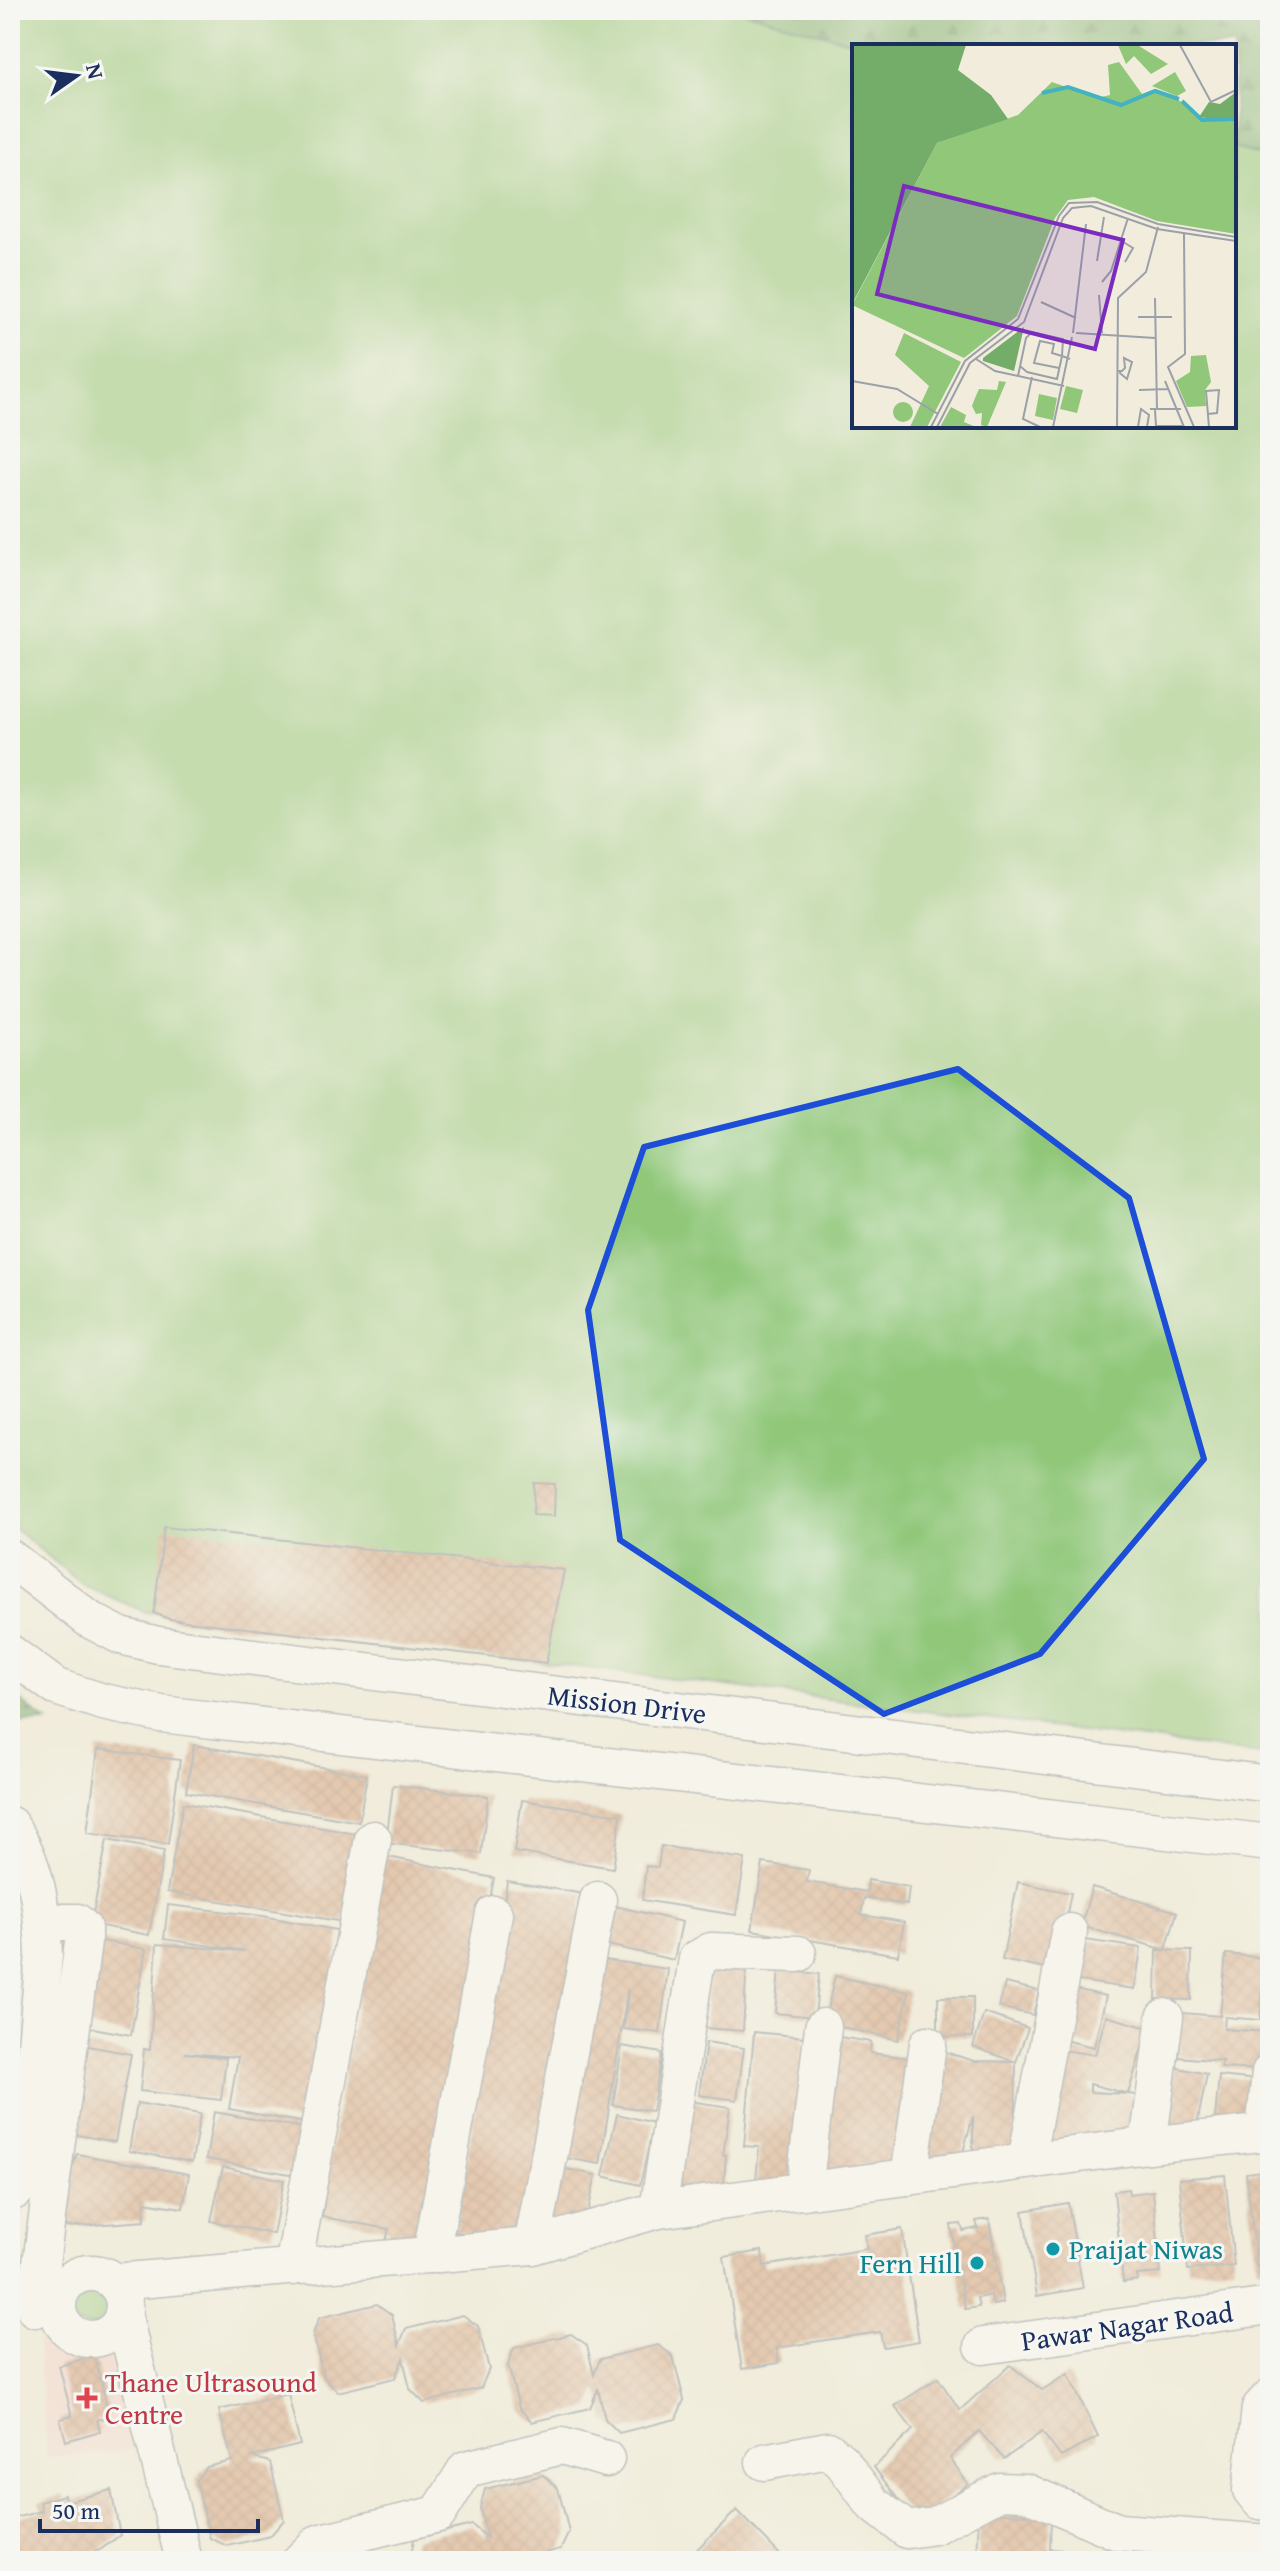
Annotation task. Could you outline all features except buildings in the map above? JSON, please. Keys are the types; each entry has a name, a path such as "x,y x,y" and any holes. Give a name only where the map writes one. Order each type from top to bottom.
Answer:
{"street":[{"name":"Mission Drive","path":"10,1558 90,1620 121,1636 158,1645 1270,1784"},
{"path":"10,1653 56,1687 103,1702 161,1714 1270,1843"},
{"path":"10,1825 29,1857 37,1885 44,1954 25,2171 23,2183 17,2191 10,2193"},
{"path":"293,2267 373,1839"},
{"path":"532,2246 598,1900"},
{"path":"431,2255 494,1914"},
{"path":"37,2298 83,1942 83,1928 77,1922 43,1922"},
{"path":"1026,2161 1069,1932"},
{"path":"658,2210 697,1959 711,1951 798,1954"},
{"path":"1148,2145 1165,2017"},
{"path":"804,2191 823,2027"},
{"path":"909,2177 928,2044"},
{"path":"119,2298 293,2267 532,2246 658,2210 1267,2132 1270,2072"},
{"path":"37,2298 75,2277 96,2273 119,2298 184,2561"},
{"path":"37,2298 72,2332 92,2339 103,2337 113,2330 119,2298"},
{"name":"Pawar Nagar Road","path":"983,2346 1270,2306"},
{"path":"1270,2397 1260,2408 1251,2490 1260,2501 1270,2502"},
{"path":"300,2561 318,2543 438,2514 466,2469 562,2446 606,2459"},
{"path":"764,2462 828,2450 842,2462 873,2504 907,2530 934,2526 1000,2491 1026,2492 1118,2532 1270,2543"}],"highlighted area":[{"path":"958,1069 1129,1198 1204,1459 1040,1654 884,1714 620,1540 588,1310 644,1147"}],"shaded area":[{"name":"Thane Ultrasound Centre","path":"37,2333 57,2334 84,2345 118,2347 144,2449 47,2457"}],"green space":[{"path":"10,10 738,10 860,44 852,44 852,428 1236,428 1236,149 1270,158 1270,1755 145,1612 83,1585 10,1525"},
{"path":"738,10 1270,10 1270,158 1236,149 1236,44 860,44"},
{"path":"10,1692 47,1722 10,1723"},
{"path":"90,2283 105,2290 112,2305 105,2320 90,2327 75,2320 68,2305 75,2290"}],"place":[{"name":"Praijat Niwas","path":"1053,2249"},
{"name":"Fern Hill","path":"977,2263"},
{"name":"Thane Ultrasound Centre","path":"87,2398"}]}
